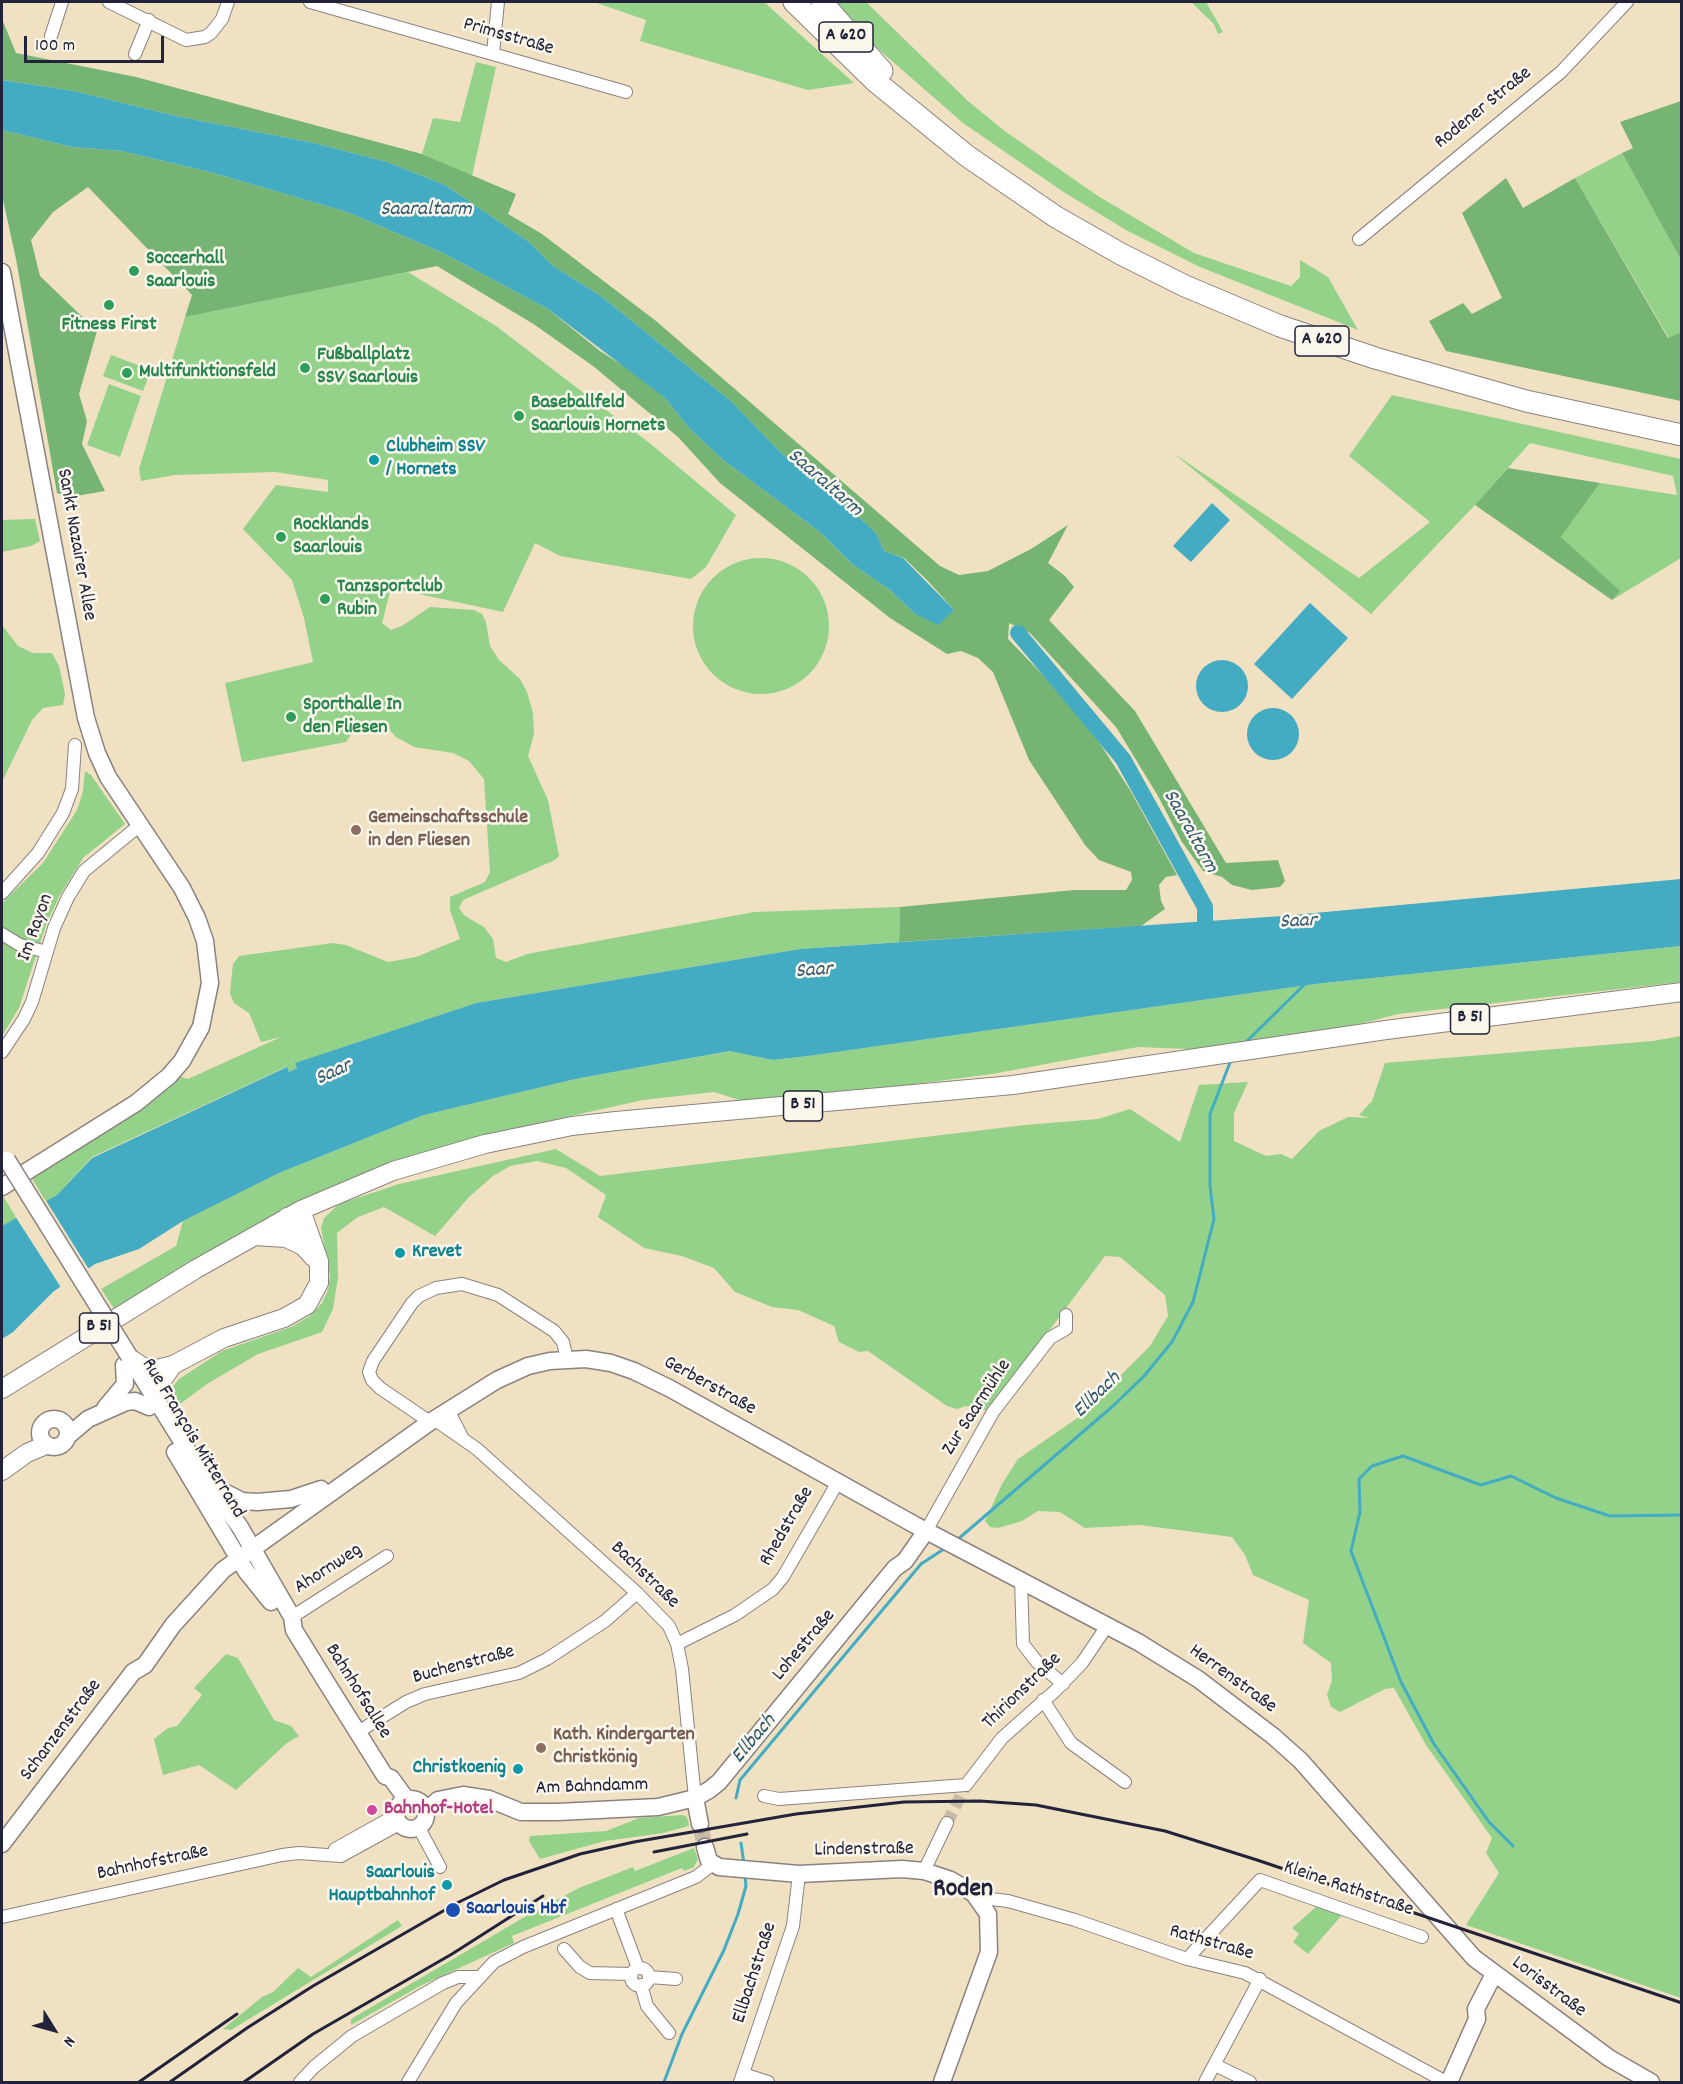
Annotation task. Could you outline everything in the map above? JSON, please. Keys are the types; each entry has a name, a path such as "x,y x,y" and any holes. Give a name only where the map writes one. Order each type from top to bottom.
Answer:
{"highway":[{"path":"781,2 845,54"},
{"name":"A 620","path":"794,2 845,54 927,126 1002,181 1111,249 1185,286 1280,326 1386,362 1526,401 1682,435"},
{"name":"A 620","path":"811,2 882,71 973,146 1054,200 1126,243 1237,296 1331,331 1422,360 1527,388 1682,423"},
{"path":"822,2 882,71"}],"main road":[{"name":"B 51","path":"2,1389 294,1214 379,1177 494,1142 572,1126 1003,1086 1259,1048 1682,992"},
{"path":"294,1214 303,1246 319,1267"},
{"path":"126,1360 149,1371 173,1365 224,1338 299,1312 317,1290 319,1267 318,1253 294,1214"},
{"path":"255,1236 285,1238 303,1246"},
{"path":"153,1404 158,1386 173,1365"},
{"path":"2,1471 43,1439"}],"street":[{"path":"51,36 62,2"},
{"path":"109,2 186,40 200,38 218,26 228,2"},
{"name":"Primsstraße","path":"310,2 324,3 626,92"},
{"path":"494,53 498,2"},
{"name":"Rodener Straße","path":"1359,239 1561,72 1627,2"},
{"path":"135,54 149,20"},
{"name":"Sankt Nazairer Allee","path":"2,272 86,718 97,753 108,777 182,888 205,941 210,983 201,1027 182,1061 154,1091 2,1187"},
{"path":"2,893 38,853 63,813 72,789 75,745"},
{"name":"Im Rayon","path":"2,1052 27,1013 68,897 84,871 139,824"},
{"name":"Im Rayon","path":"103,855 112,853 139,824"},
{"path":"2,934 20,945 47,952"},
{"name":"Rue François Mitterrand","path":"3,1160 153,1404 236,1554"},
{"name":"Bachstraße","path":"567,1359 563,1342 554,1331 498,1295 462,1284 436,1288 419,1296 373,1361 369,1372 372,1380 380,1388 462,1437 637,1593 669,1626 677,1644 695,1798"},
{"name":"Zur Saarmühle","path":"921,1528 993,1412 1050,1338 1066,1329 1066,1315"},
{"name":"Gerberstraße","path":"432,1421 514,1371 567,1359 610,1363 634,1371 952,1545"},
{"path":"95,1415 126,1384 126,1360"},
{"path":"66,1430 95,1415 135,1401 153,1404"},
{"name":"Rue François Mitterrand","path":"153,1404 250,1544"},
{"name":"Bachstraße","path":"448,1410 462,1437"},
{"path":"57,1419 66,1430 64,1443 57,1447 43,1439 42,1426 48,1420 57,1419"},
{"path":"264,1533 369,1468 381,1456 432,1421"},
{"path":"264,1533 321,1489 365,1461 381,1456"},
{"path":"206,1480 222,1492 247,1502 291,1499 321,1489"},
{"name":"Rhedstraße","path":"677,1644 735,1615 773,1589 783,1577 838,1482"},
{"name":"Lohestraße","path":"695,1798 719,1782 895,1568 905,1561 921,1528"},
{"name":"Schanzenstraße","path":"2,1844 133,1672 137,1660 164,1620 220,1567 264,1533"},
{"name":"Bahnhofsallee","path":"250,1544 293,1624 385,1776 391,1778 408,1810"},
{"name":"Herrenstraße","path":"952,1545 1107,1626 1198,1679 1291,1751 1432,1911"},
{"name":"Bahnhofsallee","path":"236,1554 285,1623 293,1624"},
{"name":"Ahornweg","path":"293,1624 387,1556"},
{"path":"1021,1580 1023,1644 1037,1662 1063,1684"},
{"name":"Buchenstraße","path":"358,1732 406,1702 425,1694 497,1679 538,1664 605,1622 637,1593"},
{"name":"Thirionstraße","path":"764,1796 779,1799 966,1785 988,1753 1063,1684 1082,1663 1107,1626"},
{"path":"1043,1700 1071,1743 1125,1782"},
{"name":"Am Bahndamm","path":"408,1810 448,1796 463,1795 491,1800 521,1812 658,1807 695,1798"},
{"path":"695,1798 700,1824"},
{"path":"408,1810 406,1829 419,1827 440,1867"},
{"name":"Bahnhofstraße","path":"2,1917 282,1855 333,1855 338,1847 408,1810"},
{"path":"924,1871 946,1823"},
{"path":"408,2082 442,2021 478,1977 504,1956 696,1877 713,1864 705,1847"},
{"name":"Lindenstraße","path":"713,1864 799,1874 902,1869 924,1871 963,1886 982,1903"},
{"name":"Ellbachstraße","path":"742,2078 793,1926 799,1874"},
{"name":"Kleine Rathstraße","path":"1187,1959 1260,1880 1422,1937"},
{"name":"Rathstraße","path":"982,1903 991,1899 1008,1901 1075,1920 1187,1959 1232,1969 1260,1979 1448,2082"},
{"path":"942,2082 989,1952 990,1926 982,1903"},
{"path":"616,1909 635,1971"},
{"name":"Lorisstraße","path":"1432,1911 1463,1948 1499,1978 1608,2058 1651,2082"},
{"path":"564,1948 580,1967 590,1973 646,1970 647,2006 669,2033"},
{"path":"300,2082 351,2036 443,1983 458,1977 478,1977"},
{"path":"1448,2082 1477,2019 1484,2013 1499,1978"},
{"path":"645,1981 676,1979"},
{"path":"1206,2082 1260,1979"},
{"path":"1215,2065 1250,2082"},
{"path":"742,2078 768,2082"}],"green space":[{"path":"594,2 764,2 854,83 808,90 640,41 646,20"},
{"path":"831,2 866,2 969,102 1006,132 1098,196 1194,253 1291,286 1300,277 1300,260 1328,277 1358,330 1200,267 1126,230 1062,191 963,123 861,34"},
{"path":"1191,2 1206,2 1223,32 1218,34 1214,24"},
{"path":"2,19 16,53 136,77 422,154 516,194 508,214 542,234 656,321 940,566 959,575 988,571 1031,549 1068,525 1048,563 1065,576 1074,587 1049,620 1135,711 1226,863 1278,860 1285,881 1280,887 1252,890 1232,885 1222,877 1203,871 1182,842 1158,796 1116,727 1030,633 1009,623 1008,639 1065,698 1093,733 1130,790 1177,875 1166,877 1159,885 1161,901 1165,909 1141,926 899,942 900,907 1074,890 1126,890 1132,880 1131,872 1099,860 1085,845 1029,760 993,672 978,658 961,651 947,654 890,618 720,483 678,437 593,366 535,325 437,266 185,317 192,295 88,187 53,212 31,240 40,276 97,331 79,394 87,421 82,444 105,491 70,497 57,493 16,259 2,195 2,130 72,147 121,151 210,172 347,212 443,253 548,309 600,351 633,372 665,398 689,428 722,459 821,533 852,564 890,590 915,614 954,610 904,558 884,551 876,533 835,495 781,453 732,402 601,296 553,266 529,242 445,185 387,162 314,143 176,116 74,91 2,80"},
{"path":"476,62 496,67 472,176 422,154 433,118 460,122"},
{"path":"1682,101 1681,260 1622,153 1633,148 1620,122"},
{"path":"1622,153 1681,260 1681,332 1669,338 1575,178"},
{"path":"1506,178 1523,208 1575,178 1668,338 1681,332 1681,401 1446,351 1429,321 1463,303 1472,314 1502,298 1462,213"},
{"path":"408,272 496,326 652,445 736,515 706,567 691,579 560,556 535,543 503,612 391,588 382,623 391,630 402,626 430,607 474,610 482,614 486,622 490,646 499,660 520,679 527,692 533,713 534,734 528,756 548,800 559,856 555,860 463,900 459,908 465,916 484,927 493,939 496,958 506,962 527,954 754,912 900,907 899,942 800,949 476,1003 296,1063 297,1068 289,1072 286,1067 92,1157 57,1195 46,1202 31,1177 136,1114 172,1085 179,1076 188,1079 281,1037 261,1042 249,1013 234,1003 230,994 231,981 233,964 239,956 333,943 346,945 388,962 416,957 460,939 450,910 450,897 485,882 490,872 484,779 469,761 453,753 414,747 396,737 386,726 372,722 356,727 346,742 242,762 225,683 313,662 304,618 292,580 243,529 276,485 328,492 328,480 275,472 175,475 141,481 139,469 185,317"},
{"name":"Multifunktionsfeld","path":"111,355 151,370 143,391 103,376"},
{"path":"109,384 141,396 120,457 87,445"},
{"path":"1392,395 1681,459 1681,558 1612,600 1619,591 1561,537 1600,483 1677,495 1673,476 1530,443 1475,505 1371,614 1173,453 1359,578 1430,522 1349,456"},
{"path":"1508,468 1600,483 1561,537 1620,591 1612,600 1475,505"},
{"path":"35,519 40,541 31,546 2,552 2,520"},
{"path":"761,558 787,563 799,569 809,578 818,588 824,600 829,626 824,652 818,664 809,674 799,683 787,689 761,694 735,689 723,683 713,674 704,664 698,652 693,626 698,600 704,588 713,578 723,569 735,563"},
{"path":"2,625 18,646 33,653 52,653 59,666 65,694 63,705 43,708 32,720 2,782"},
{"path":"85,771 91,775 125,824 83,858 60,895 47,922 19,1008 2,1036 2,903 43,863 77,810 83,791"},
{"path":"1681,946 1681,982 1398,1014 1317,1035 1212,1050 1138,1047 992,1074 755,1105 714,1092 643,1100 566,1117 380,1168 310,1196 233,1237 115,1310 101,1289 176,1246 183,1221 279,1173 424,1115 580,1078 731,1051 773,1060 1315,984"},
{"path":"1681,1036 1681,1998 1466,1925 1499,1873 1486,1853 1492,1838 1426,1745 1394,1688 1385,1689 1340,1712 1331,1707 1327,1695 1332,1680 1331,1663 1303,1643 1309,1600 1253,1575 1245,1555 1232,1537 1140,1525 1085,1528 1060,1512 1038,1511 1022,1521 998,1528 990,1527 985,1521 1002,1484 1018,1459 1079,1417 1150,1346 1168,1316 1165,1295 1120,1257 1105,1256 989,1411 966,1406 957,1409 947,1406 868,1351 859,1352 839,1342 834,1326 798,1310 772,1307 735,1292 714,1268 682,1256 644,1248 598,1217 606,1195 566,1168 537,1161 510,1166 493,1176 469,1197 435,1236 384,1207 358,1217 337,1233 338,1277 333,1309 322,1332 258,1354 207,1384 176,1407 169,1391 179,1379 222,1351 291,1327 310,1316 322,1303 328,1290 330,1276 321,1228 324,1218 339,1204 399,1184 556,1149 600,1176 1025,1125 1098,1119 1130,1109 1180,1142 1199,1085 1248,1082 1234,1113 1234,1141 1266,1156 1281,1154 1292,1159 1319,1131 1348,1117 1370,1118 1359,1115 1372,1101 1385,1063 1653,1041"},
{"path":"2,1194 17,1219 2,1226"},
{"path":"226,1654 238,1658 274,1720 291,1726 299,1736 287,1743 236,1790 199,1765 163,1775 154,1739 168,1728 177,1726 202,1695 194,1688"},
{"path":"683,1815 687,1817 689,1826 663,1833 605,1841 540,1859 529,1841 530,1836 606,1831 639,1818"},
{"path":"694,1848 698,1859 694,1867 684,1871 682,1868 512,1936 514,1943 422,1985 351,2025 351,2019 528,1915 579,1888 633,1867 635,1871"},
{"path":"1317,1906 1342,1915 1308,1954 1293,1942 1299,1934 1292,1928"},
{"path":"398,1920 402,1926 231,2030 223,2029 262,1997 273,1992 298,1968 311,1977"}],"water":[{"name":"Saaraltarm","path":"2,80 74,91 176,116 314,143 387,162 445,185 529,242 553,266 601,296 732,402 781,453 835,495 876,533 884,551 903,558 954,610 938,625 915,614 890,590 852,564 821,533 722,459 689,428 665,398 548,309 443,253 347,212 210,172 121,151 72,147 2,130"},
{"path":"1212,503 1230,520 1191,562 1173,546"},
{"path":"1310,603 1348,638 1292,699 1254,664"},
{"path":"1222,660 1236,664 1244,672 1248,686 1244,700 1236,708 1222,712 1208,708 1200,700 1196,686 1200,672 1208,664"},
{"path":"1273,708 1287,712 1295,720 1299,734 1295,748 1287,756 1273,760 1259,756 1251,748 1247,734 1251,720 1259,712"},
{"name":"Saar","path":"1681,879 1681,946 1315,984 773,1060 730,1051 580,1078 424,1115 279,1173 183,1221 139,1249 95,1264 54,1291 13,1332 2,1339 2,1226 57,1195 92,1158 287,1067 289,1072 297,1068 295,1063 476,1003 800,949 1282,916"}],"pier":[{"path":"45,1199 90,1271 62,1289 15,1216"}],"waterway":[{"name":"Saaraltarm","path":"1018,633 1123,759 1205,907 1205,942"},
{"name":"Ellbach","path":"1245,1043 1306,983"},
{"name":"Ellbach","path":"957,1540 1113,1406 1144,1376 1172,1342 1193,1302 1214,1219 1210,1186 1210,1114 1231,1060"},
{"path":"1513,1846 1489,1822 1434,1744 1401,1682 1351,1551 1360,1512 1359,1479 1372,1466 1403,1456 1481,1485 1511,1476 1556,1498 1610,1516 1682,1515"},
{"name":"Ellbach","path":"736,1798 740,1780 921,1564 947,1547"},
{"name":"Ellbach","path":"741,1843 744,1864"},
{"name":"Ellbach","path":"664,2082 682,2034 724,1950 746,1886 745,1876"}],"tunnel":[{"path":"947,1823 966,1785"},
{"path":"700,1824 705,1847"}],"railway":[{"path":"170,2082 247,2028 313,1986 457,1903 504,1880 580,1854 634,1842 796,1814 904,1802 980,1801 1036,1805 1165,1831 1682,2003"},
{"path":"654,1852 747,1834"},
{"path":"244,2082 313,2034 452,1954 543,1896"},
{"path":"139,2082 237,2014"}],"place":[{"name":"Soccerhall Saarlouis","path":"134,271"},
{"name":"Fitness First","path":"109,305"},
{"name":"Fußballplatz SSV Saarlouis","path":"305,368"},
{"name":"Multifunktionsfeld","path":"127,373"},
{"name":"Baseballfeld Saarlouis Hornets","path":"519,416"},
{"name":"Clubheim SSV / Hornets","path":"374,460"},
{"name":"Rocklands Saarlouis","path":"281,537"},
{"name":"Tanzsportclub Rubin","path":"325,599"},
{"name":"Sporthalle In den Fliesen","path":"291,717"},
{"name":"Gemeinschaftsschule in den Fliesen","path":"356,830"},
{"name":"Krevet","path":"400,1253"},
{"name":"Kath. Kindergarten Christkönig","path":"541,1748"},
{"name":"Christkoenig","path":"518,1769"},
{"name":"Bahnhof-Hotel","path":"372,1810"},
{"name":"Saarlouis Hauptbahnhof","path":"447,1885"},
{"name":"Saarlouis Hbf","path":"453,1910"}],"district":[{"name":"Roden","path":"963,1891"}]}
